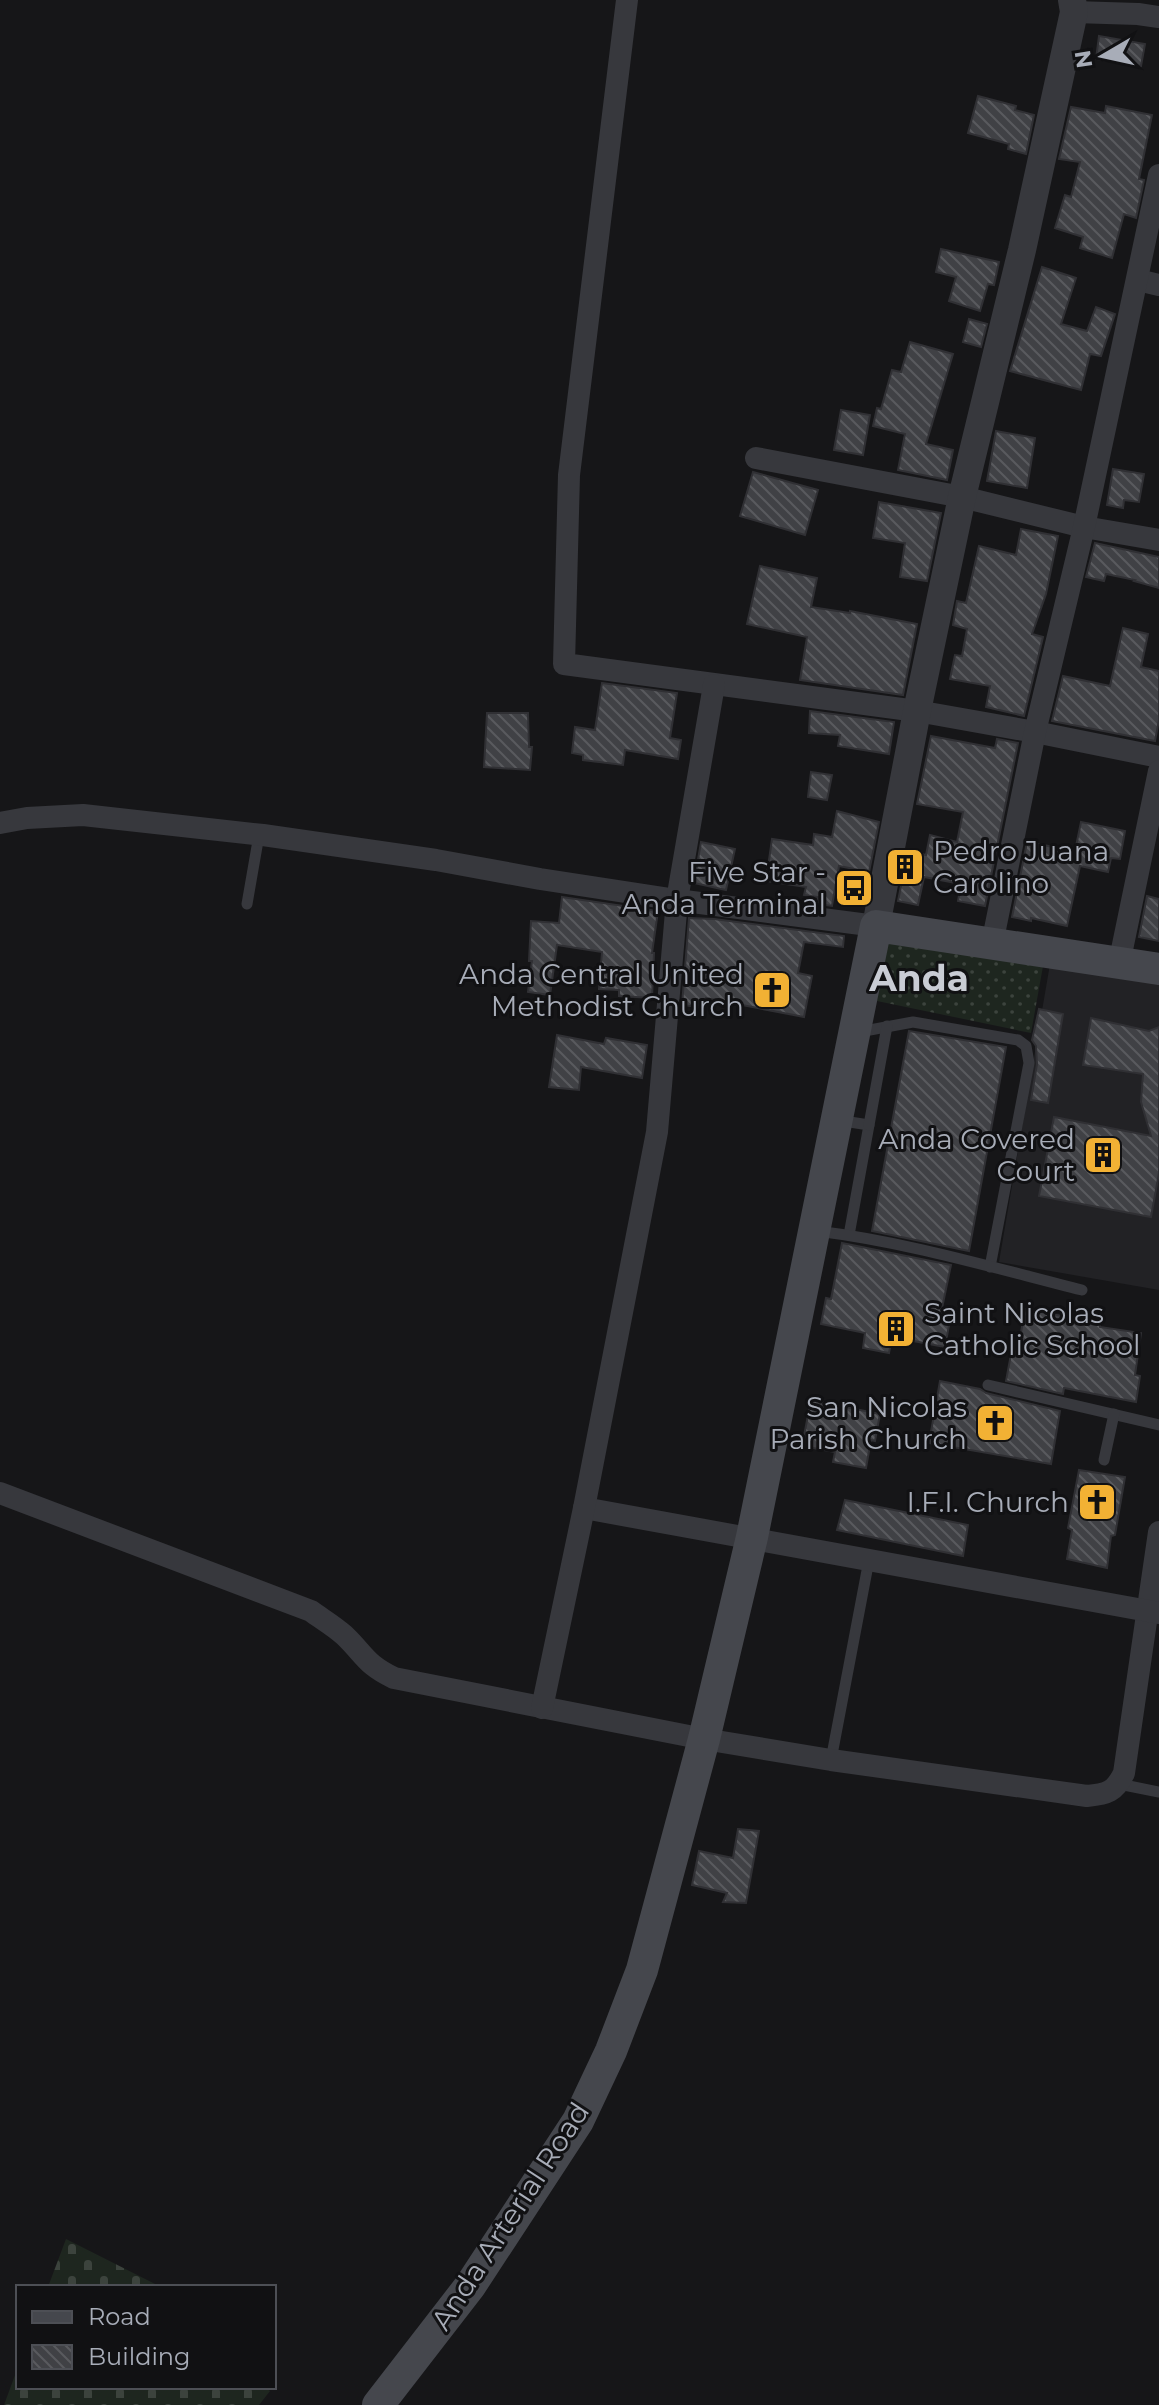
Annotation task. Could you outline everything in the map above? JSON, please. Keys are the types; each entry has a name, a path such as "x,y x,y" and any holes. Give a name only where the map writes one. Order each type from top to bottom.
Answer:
{"main road":[{"path":"876,926 1159,969"},
{"name":"Anda Arterial Road","path":"378,2405 470,2286 578,2121 611,2051 642,1970 704,1739 752,1537 876,926"}],"street":[{"path":"627,0 569,475 564,664 917,711 1159,757"},
{"path":"0,823 83,815 259,835 436,860 677,900 876,926 962,497 1022,250 1073,6 1159,17"},
{"path":"992,944 1035,732 1084,527 1149,282 1159,175"},
{"path":"756,458 962,497 1084,527 1159,540"},
{"path":"542,1708 657,1132 677,900 714,685"},
{"path":"1119,964 1159,771"},
{"path":"0,1493 311,1611 344,1635 367,1661 394,1678 704,1739 1087,1796 1101,1794 1119,1784 1124,1773 1153,1612 1159,1532"},
{"path":"584,1508 1153,1612"}],"lane":[{"path":"247,904 259,835"},
{"path":"854,1033 913,1022 1024,1043 1029,1063 990,1267"},
{"path":"849,1235 887,1026"},
{"path":"837,1120 869,1125"},
{"path":"815,1230 932,1252 1082,1290"},
{"path":"988,1385 1159,1425"},
{"path":"1104,1460 1114,1414"},
{"path":"831,1760 869,1560"},
{"path":"1119,1784 1159,1792"}],"shaded area":[{"path":"1050,964 1159,983 1159,1290 999,1262"}],"green space":[{"path":"887,936 1043,966 1031,1033 877,1001"},
{"path":"66,2239 157,2285 49,2285"},
{"path":"16,2372 16,2389 270,2391 259,2405 4,2405"}],"building":[{"path":"1099,36 1145,44 1141,66 1096,59"},
{"path":"978,96 1016,106 1015,110 1034,115 1026,154 1008,149 1009,144 968,133"},
{"path":"1106,106 1152,115 1139,179 1144,180 1136,218 1124,214 1112,258 1080,248 1083,237 1055,228 1065,195 1071,197 1080,162 1059,159 1071,107 1105,113"},
{"path":"941,249 999,262 994,285 988,284 980,311 949,301 956,277 936,272"},
{"path":"1042,267 1076,278 1061,324 1087,331 1096,307 1115,314 1101,356 1090,354 1081,390 1010,371"},
{"path":"969,319 987,324 981,347 963,342"},
{"path":"910,342 953,354 926,444 953,450 947,480 898,470 905,434 873,426 892,370 901,372"},
{"path":"841,410 870,415 863,455 834,450"},
{"path":"996,431 1035,438 1027,488 987,481"},
{"path":"1113,469 1144,474 1139,502 1124,500 1123,508 1107,505"},
{"path":"753,472 818,490 805,535 740,516"},
{"path":"879,502 941,513 927,581 900,577 905,543 873,538"},
{"path":"1021,529 1058,536 1046,594 1032,634 1043,637 1024,716 986,707 990,686 950,679 955,655 962,656 967,629 953,625 957,601 966,603 979,546 1016,555"},
{"path":"1095,543 1159,557 1159,588 1106,574 1104,581 1086,577"},
{"path":"760,566 817,578 811,607 917,624 903,695 800,680 807,637 747,624"},
{"path":"1123,628 1148,634 1141,667 1159,671 1159,720 1155,741 1052,721 1063,676 1110,686"},
{"path":"602,683 677,693 670,738 681,740 678,759 625,750 623,765 583,760 583,755 572,753 575,727 595,730"},
{"path":"810,711 894,722 889,754 838,746 840,735 809,733"},
{"path":"487,713 528,713 529,747 532,747 530,770 484,767"},
{"path":"931,736 995,748 997,739 1018,743 985,906 958,901 961,884 924,877 918,905 898,901 908,851 926,855 930,835 957,842 963,812 917,804"},
{"path":"811,772 832,775 827,800 808,797"},
{"path":"837,811 879,822 869,872 839,866 832,906 817,904 818,897 804,895 806,887 766,881 772,839 813,845 814,834 832,837"},
{"path":"1081,822 1125,831 1120,859 1111,858 1108,872 1080,866 1067,926 1012,917 1027,842 1075,851"},
{"path":"701,842 735,849 726,890 694,883"},
{"path":"1147,896 1159,899 1159,941 1139,937"},
{"path":"562,897 658,911 652,953 652,998 619,996 619,990 599,989 602,952 557,945 550,995 528,992 532,961 529,961 531,921 559,923"},
{"path":"689,918 844,936 843,947 804,942 798,973 812,976 804,1017 706,998 704,1008 682,1005"},
{"path":"1039,1009 1063,1014 1048,1103 1031,1100 1037,1064 1036,1046 1032,1040"},
{"name":"Anda Covered Court","path":"1091,1018 1149,1031 1159,1027 1159,1173 1151,1217 1039,1196 1054,1117 1151,1136 1141,1102 1143,1074 1083,1065"},
{"path":"909,1031 1006,1047 969,1251 872,1231"},
{"path":"557,1035 604,1044 606,1038 647,1045 642,1078 581,1067 579,1090 549,1087"},
{"path":"842,1243 951,1265 940,1318 950,1320 945,1347 892,1337 889,1353 863,1348 865,1333 821,1324 826,1298 831,1299"},
{"path":"1025,1309 1100,1323 1100,1327 1141,1333 1135,1375 1140,1376 1136,1402 1064,1388 1063,1394 1006,1381 1012,1349 1018,1350"},
{"name":"San Nicolas Parish Church","path":"940,1381 1060,1411 1051,1464 929,1443"},
{"path":"811,1400 880,1414 866,1468 833,1462 835,1452 802,1446"},
{"name":"I.F.I. Church","path":"1079,1470 1125,1477 1107,1568 1067,1559 1072,1530 1068,1528"},
{"path":"845,1500 968,1525 963,1556 837,1530"},
{"path":"738,1829 759,1831 746,1903 723,1902 727,1893 692,1885 699,1851 733,1858"}],"place":[{"name":"Pedro Juana Carolino","path":"905,867"},
{"name":"Five Star - Anda Terminal","path":"854,888"},
{"name":"Anda Central United Methodist Church","path":"772,990"},
{"name":"Anda Covered Court","path":"1103,1155"},
{"name":"Saint Nicolas Catholic School","path":"896,1329"},
{"name":"San Nicolas Parish Church","path":"995,1423"},
{"name":"I.F.I. Church","path":"1097,1502"}],"district":[{"name":"Anda","path":"919,978"}]}
